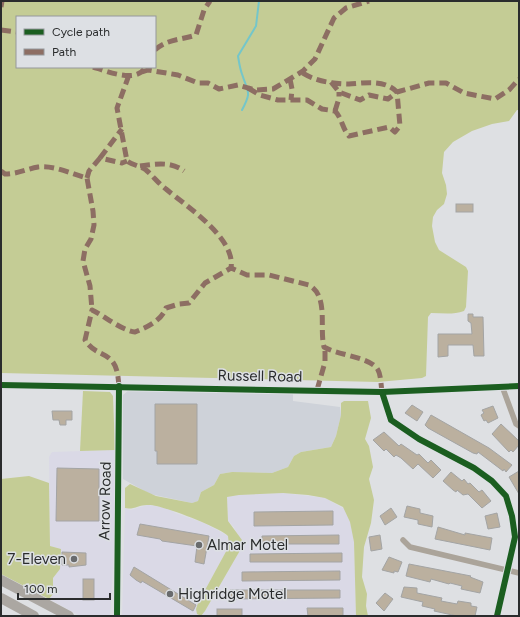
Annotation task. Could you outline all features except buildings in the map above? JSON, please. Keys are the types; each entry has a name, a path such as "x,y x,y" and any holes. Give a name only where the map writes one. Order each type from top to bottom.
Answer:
{"highway":[{"path":"1,580 69,616"},
{"path":"1,598 34,616"}],"street":[{"name":"Russell Road","path":"1,385 382,392 519,386"},
{"name":"Arrow Road","path":"117,616 119,386"},
{"path":"502,386 516,424 519,426"},
{"path":"382,392 391,420 419,439 474,468 492,481 506,496 512,516 515,537 497,616"},
{"path":"403,540 410,547 519,573"}],"shaded area":[{"path":"129,390 293,394 293,401 340,407 341,415 336,436 331,447 301,452 294,456 288,467 272,473 232,472 220,474 214,485 201,492 198,501 192,503 150,494 123,479 123,395"},
{"path":"115,450 114,551 110,616 80,616 49,599 53,594 53,578 60,569 61,549 50,546 49,457 52,452"},
{"path":"283,493 325,498 346,510 354,542 356,616 122,616 125,508 131,510 148,505 168,508 175,513 204,523 228,536 229,546 198,603 205,611 242,547 234,527 228,521 227,497"}],"green space":[{"path":"1,1 519,1 519,110 517,110 509,121 492,124 472,131 453,142 444,152 442,173 447,194 444,204 437,210 433,217 432,226 435,242 439,250 466,267 468,271 466,307 464,311 448,314 431,313 428,317 426,376 422,378 378,382 1,373"},
{"path":"83,391 110,392 113,396 115,450 80,451"},
{"path":"344,401 368,401 371,418 365,439 369,446 373,467 369,479 374,500 371,523 364,547 362,577 367,594 366,606 368,616 356,616 354,542 350,522 343,507 325,498 283,493 227,497 228,521 242,540 242,547 205,611 201,616 197,614 196,609 198,603 229,546 228,536 214,527 202,522 177,512 156,506 146,505 125,508 125,488 130,484 156,496 192,503 198,501 201,492 214,485 220,474 232,472 272,473 288,467 294,456 301,452 331,447 336,436 341,415 341,403"},
{"path":"29,476 49,483 50,546 61,549 60,569 53,578 53,594 49,599 1,574 1,479"}],"waterway":[{"path":"242,110 247,99 248,92 238,56 256,26 259,1"}],"marked path":[{"path":"1,7 2,1"},
{"path":"156,49 169,42 196,35 204,10 210,1"},
{"path":"142,72 148,70 178,75 198,83 208,83 219,89 238,85 255,90 273,89 303,71 315,59 334,18 346,8 369,1"},
{"path":"1,30 16,32"},
{"path":"96,68 127,76 140,73 144,69"},
{"path":"248,88 260,95 278,100 307,100 322,109 335,111 349,136 389,127 395,132 400,126 397,92 392,88 380,83 330,83 312,78 301,72"},
{"path":"129,75 117,108 127,161 146,170 163,187 197,214 218,234 226,245 230,257 231,268"},
{"path":"290,79 292,89 291,100"},
{"path":"331,82 339,92 360,100 369,95 388,99 397,92 429,83 446,83 464,93 495,99 509,90 519,79"},
{"path":"335,111 339,98 339,92"},
{"path":"100,158 122,129"},
{"path":"87,178 89,171 100,158 122,163 127,161"},
{"path":"140,166 168,164 184,171"},
{"path":"1,171 5,174 9,174 38,167 50,167 87,178 94,225 91,239 85,249 83,261 90,286 92,310"},
{"path":"119,386 117,370 112,361 88,345 85,340 92,310 119,326 135,332 149,326 161,317 166,308 189,303 205,283 231,268 247,275 269,275 309,285 315,290 321,304 324,347 361,359 374,366 379,372 382,392"},
{"path":"317,390 325,362 325,348"}],"cycle path":[{"path":"1,385 382,392 519,386"},
{"path":"117,616 119,386"},
{"path":"382,392 391,420 419,439 474,468 492,481 506,496 512,516 515,537 497,616"}],"place":[{"name":"Almar Motel","path":"199,545"},
{"name":"7-Eleven","path":"74,559"},
{"name":"Highridge Motel","path":"170,594"}]}
